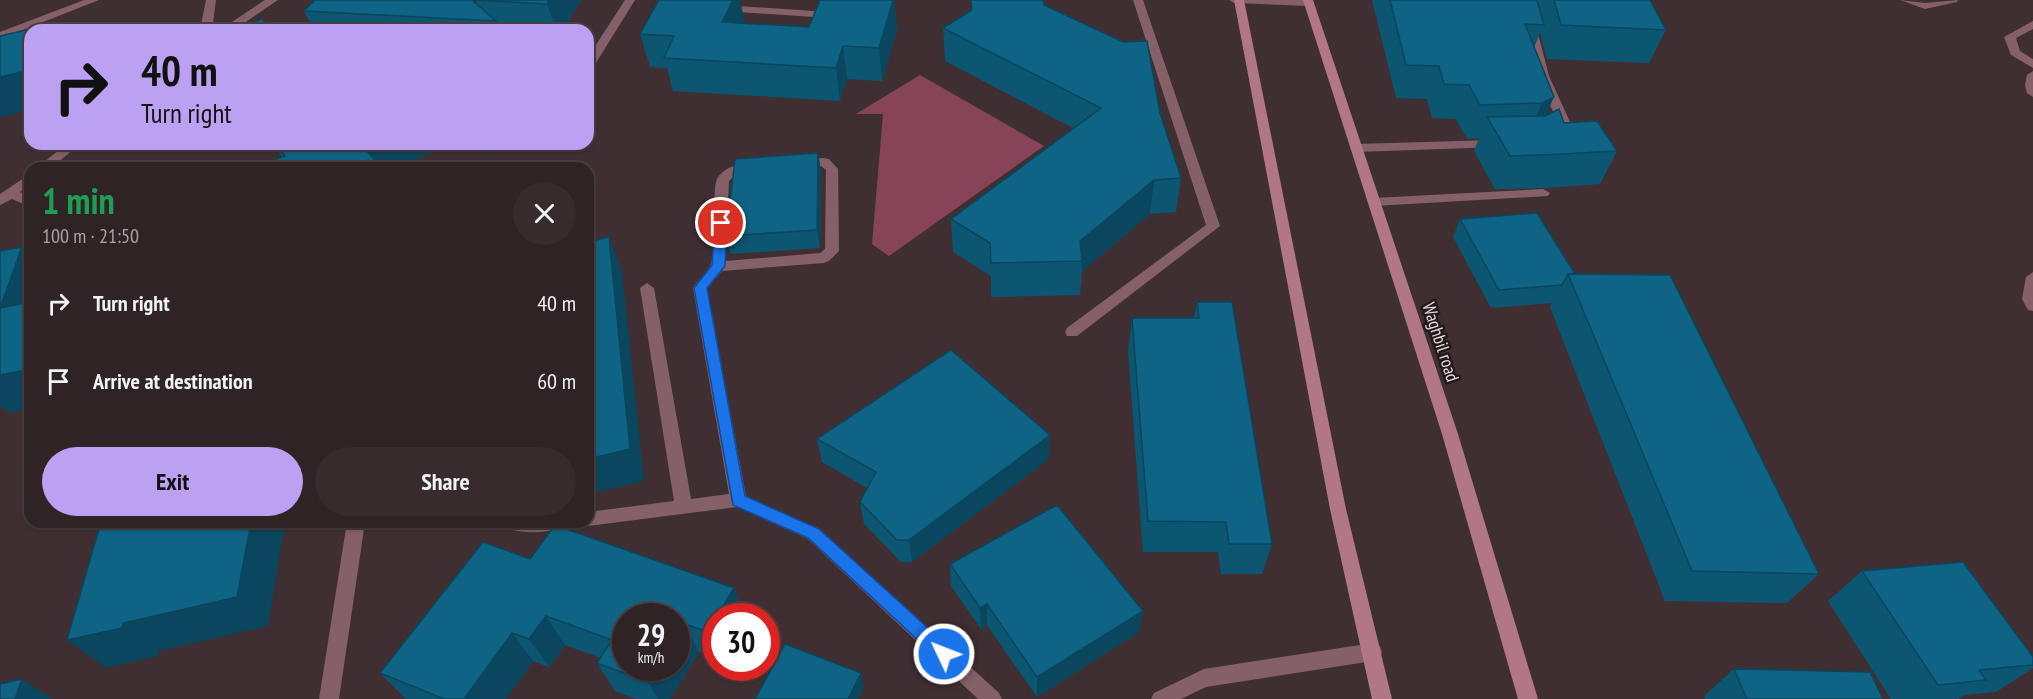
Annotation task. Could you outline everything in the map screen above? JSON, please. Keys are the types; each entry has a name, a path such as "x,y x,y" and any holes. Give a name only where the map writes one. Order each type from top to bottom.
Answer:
{"main road":[{"path":"1239,0 1338,509 1373,652 1382,699"},
{"name":"Waghbil road","path":"1308,2 1450,434 1528,699"}],"street":[{"path":"31,24 94,0"},
{"path":"207,24 211,0"},
{"path":"235,24 273,0"},
{"path":"594,57 630,0"},
{"path":"714,7 829,15 871,0"},
{"path":"1072,332 1213,226 1138,0"},
{"path":"1234,0 1308,2"},
{"path":"1539,138 1565,124 1543,76 1526,4 1542,0"},
{"path":"1905,0 1925,6 1953,0"},
{"path":"2033,24 2010,37 2015,53 2033,64"},
{"path":"0,36 24,27"},
{"path":"2033,75 2031,85 2033,93"},
{"path":"1356,148 1508,144"},
{"path":"51,162 66,150"},
{"path":"718,266 824,258 832,251 832,169 824,162 789,165"},
{"path":"738,500 700,288 718,266 723,180 731,171 766,168"},
{"path":"5,197 24,183"},
{"path":"1374,202 1543,193"},
{"path":"5,197 24,202"},
{"path":"2033,277 2029,299 2033,306"},
{"path":"647,288 684,508"},
{"path":"594,518 738,500 814,534 992,699"},
{"path":"329,699 355,528"},
{"path":"1161,699 1204,678 1373,652"}],"shaded area":[{"path":"920,75 1044,146 889,256 872,244 883,114 856,114"}],"building":[{"path":"315,0 472,0 496,21 304,11"},
{"path":"475,0 549,0 547,4"},
{"path":"659,0 733,0 722,22 809,27 820,0 893,0 879,48 843,46 836,68 664,58 674,36 640,34"},
{"path":"971,0 1043,0 1044,5 1123,42 1147,41 1160,113 1181,178 1154,180 1080,241 1082,261 991,263 990,243 951,219 1101,108 943,28 972,10"},
{"path":"1390,0 1537,0 1544,25 1525,24 1554,97 1542,103 1480,105 1469,85 1444,84 1439,66 1406,65"},
{"path":"1554,0 1650,0 1666,30 1561,25"},
{"path":"262,19 267,24 247,24"},
{"path":"24,30 24,71 0,77 0,36"},
{"path":"1559,109 1564,123 1597,121 1617,151 1510,156 1487,117 1545,116"},
{"path":"280,150 366,150 376,162 270,162 285,156"},
{"path":"818,153 817,230 726,236 735,159"},
{"path":"1537,213 1575,274 1568,274 1562,285 1499,290 1460,219"},
{"path":"609,237 630,449 594,458 594,241"},
{"path":"22,247 0,308 0,251"},
{"path":"1568,274 1670,275 1819,574 1692,571"},
{"path":"1197,302 1232,302 1272,544 1229,544 1226,522 1148,521 1132,318 1199,318"},
{"path":"24,303 24,370 0,375 0,308"},
{"path":"951,350 1050,435 909,540 897,540 860,502 876,472 817,439"},
{"path":"1057,505 1143,611 1037,677 987,604 980,608 950,564"},
{"path":"99,528 250,528 237,597 123,623 122,628 67,640"},
{"path":"553,528 564,528 734,588 725,603 702,603 702,630 690,626 690,603 612,603 612,640 546,616 529,639 512,633 464,699 444,699 380,673 483,542 530,559"},
{"path":"1963,562 2033,657 2033,665 1979,670 1986,680 1938,685 1862,571"},
{"path":"612,640 612,669 597,663"},
{"path":"785,644 861,673 848,699 755,699 765,681 780,681 780,653"},
{"path":"1734,669 1870,672 1883,699 1747,699"},
{"path":"22,679 15,699 0,699 0,684"}],"route":[{"path":"721,223 718,266 700,288 738,500 814,534 944,654"}]}
